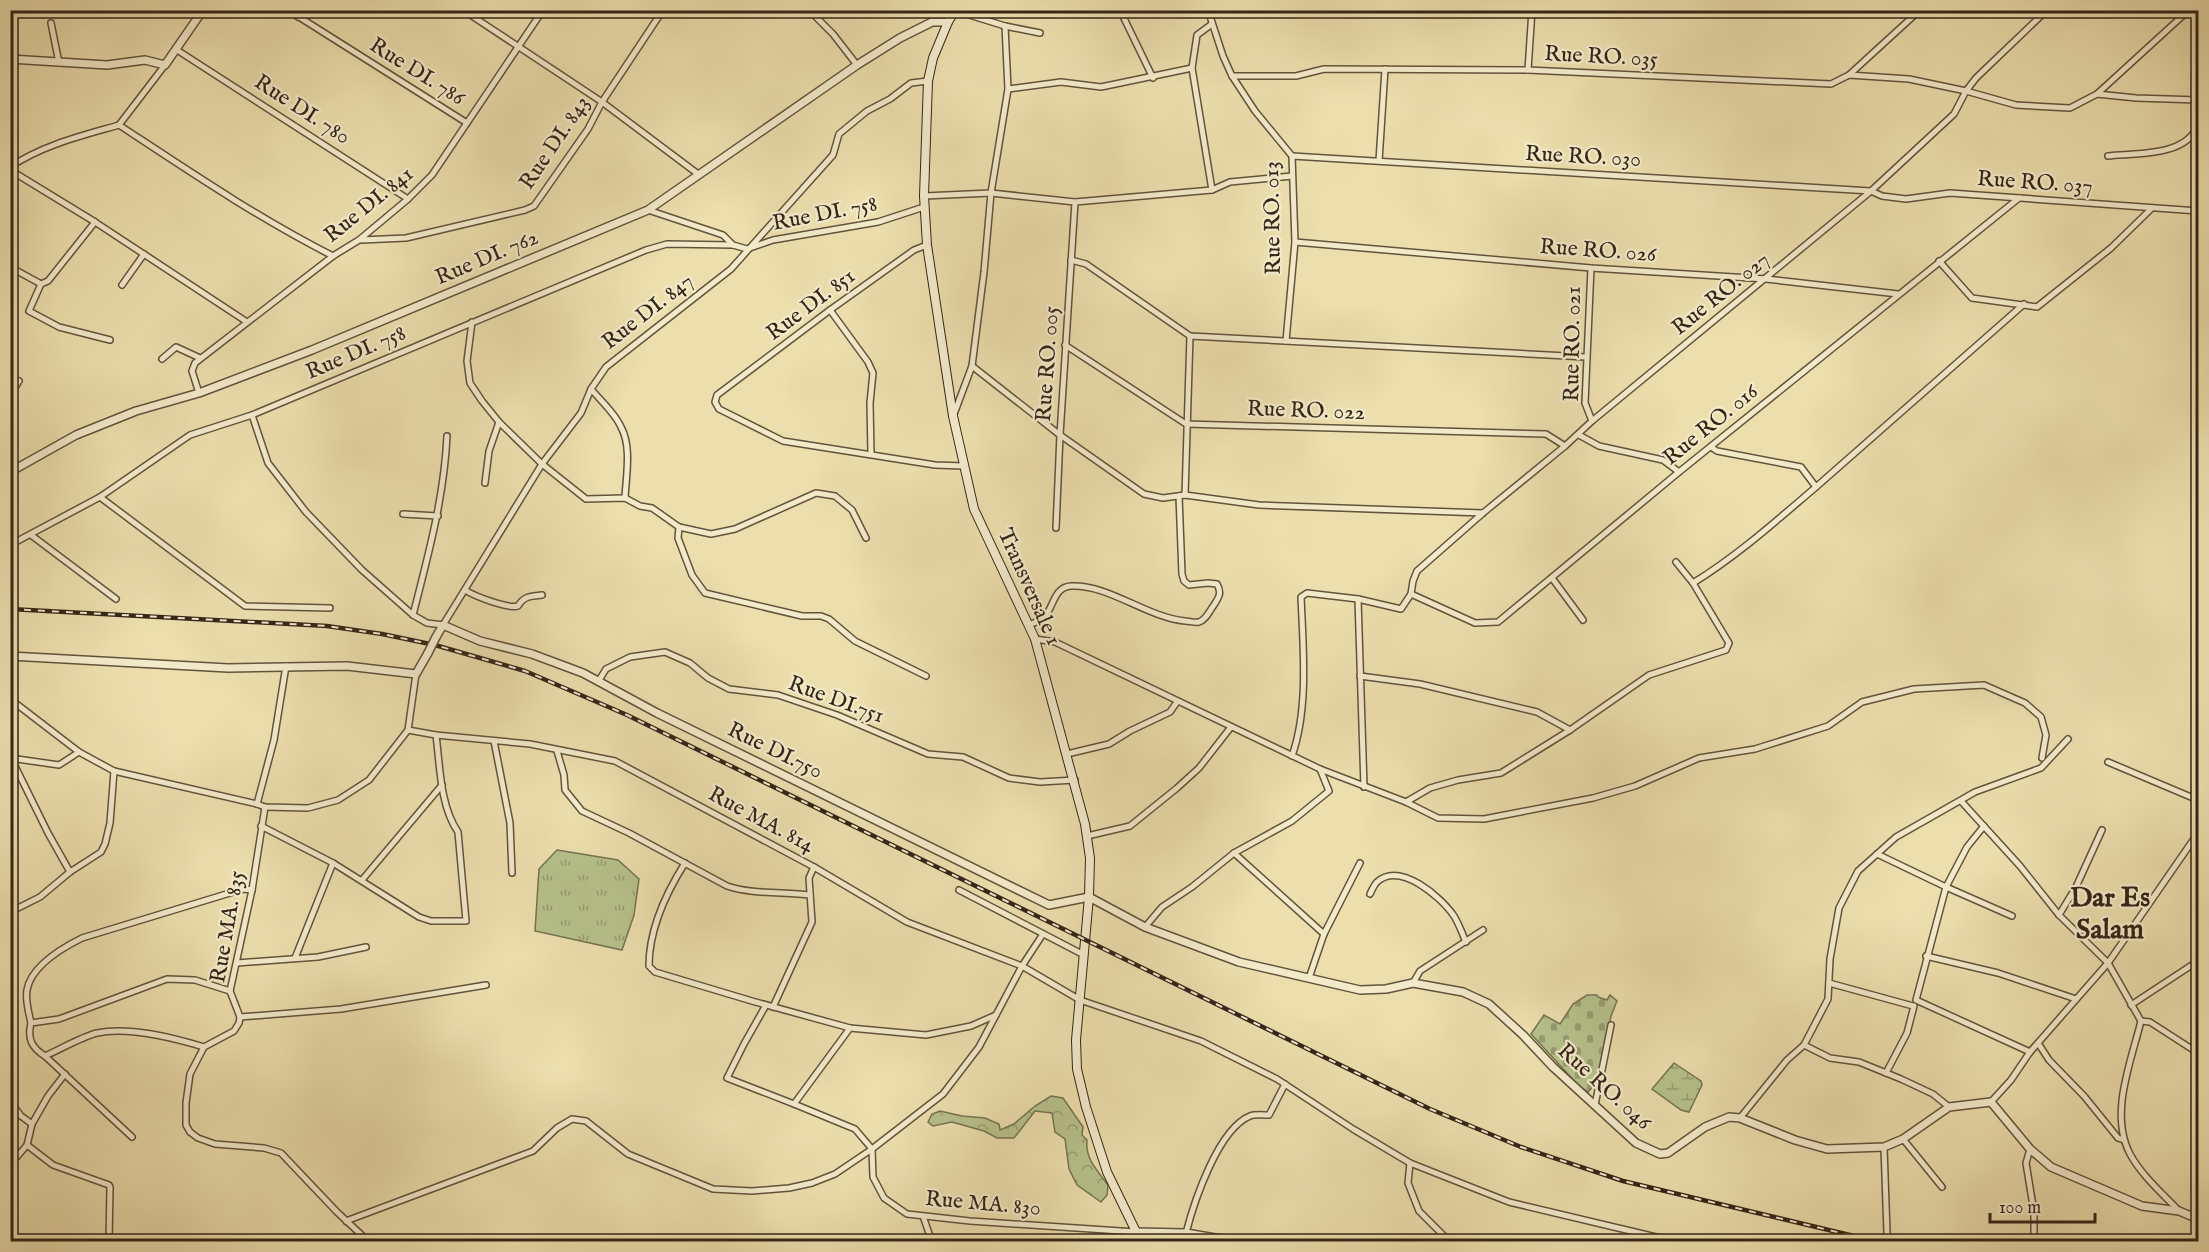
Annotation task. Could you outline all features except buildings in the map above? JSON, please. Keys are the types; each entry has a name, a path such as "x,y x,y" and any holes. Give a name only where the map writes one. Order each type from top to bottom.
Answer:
{"main road":[{"name":"Transversale 1","path":"954,11 933,58 928,81 924,196 927,245 953,416 974,509 1035,639 1075,780 1090,858 1089,897 1076,1040 1077,1069 1086,1107 1107,1172 1141,1242"}],"street":[{"path":"190,10 201,14 177,50 119,125 73,138 29,155 10,168 247,322"},
{"name":"Rue DI. 786","path":"288,10 467,123"},
{"path":"298,17 309,10"},
{"path":"464,10 602,102 698,174"},
{"name":"Rue DI. 841","path":"200,358 333,256 359,240 408,199 432,175 543,10"},
{"name":"Rue DI. 843","path":"359,240 406,238 534,206 588,129 602,102 663,10"},
{"path":"809,10 833,34 857,65"},
{"path":"1120,10 1154,78"},
{"name":"Rue RO. 013","path":"1208,10 1232,76 1255,111 1292,156 1295,242 1286,341"},
{"path":"1528,70 1532,10"},
{"path":"1849,75 1920,10"},
{"name":"Rue RO. 027","path":"1411,594 1417,571 1483,513 1871,191 1954,114 1976,78 2047,10"},
{"name":"Rue RO. 035","path":"1232,76 1296,76 1324,69 1528,70 1831,84 1849,75 1909,79 2016,105 2070,108 2097,94 2189,10"},
{"path":"954,11 1005,26 1040,33"},
{"name":"Rue DI. 762","path":"11,470 76,435 136,411 199,393 312,350 648,210 857,65 900,38 932,22 948,22"},
{"path":"51,23 59,63"},
{"path":"1212,24 1197,34 1191,68 1212,190"},
{"path":"953,416 972,366 991,193 1008,89 1005,26"},
{"name":"Rue DI. 780","path":"177,50 408,199"},
{"path":"10,58 107,65 146,60 165,65"},
{"path":"1008,89 1061,82 1101,87 1154,78 1191,68"},
{"path":"1379,161 1385,69"},
{"name":"Rue DI. 847","path":"443,625 542,464 581,412 591,389 606,367 731,268 833,155 839,134 867,111 890,99 911,83 928,81"},
{"path":"2097,94 2199,100"},
{"path":"119,125 242,206 333,256"},
{"path":"2108,156 2166,150 2183,144 2196,133 2199,125"},
{"name":"Rue RO. 030","path":"1292,156 1871,191"},
{"path":"924,196 991,193 1075,202 1212,190 1230,182 1292,176"},
{"name":"Rue RO. 037","path":"1871,191 1882,196 1906,199 1950,193 2199,211"},
{"name":"Rue RO. 016","path":"1411,594 1475,623 1498,622 1898,294 2019,198"},
{"name":"Rue RO. 005","path":"1056,528 1075,202"},
{"name":"Rue DI. 758","path":"10,545 31,536 100,497 190,435 252,415 646,250 667,244 733,245 747,249 773,240 878,222 924,207"},
{"path":"1939,261 1972,298 2037,307 2111,248 2152,208"},
{"name":"Rue DI. 758","path":"648,210 723,235 733,245"},
{"path":"95,222 48,281 41,284 29,312 60,327 110,339"},
{"name":"Rue RO. 026","path":"1295,242 1591,268 1766,279 1898,294"},
{"name":"Rue DI. 851","path":"871,454 783,441 719,409 715,402 717,396 830,310 914,250 927,245"},
{"path":"122,285 144,254"},
{"path":"1071,260 1086,264 1190,336 1586,357"},
{"path":"10,267 41,284"},
{"name":"Rue RO. 021","path":"1591,268 1585,403 1592,421"},
{"path":"1693,583 1749,544 2024,304"},
{"path":"830,310 868,362 873,373 870,403 871,454 935,465 964,466"},
{"path":"472,322 467,361 470,383 499,422 542,464 586,499 625,498 640,506 652,508 680,527 711,534 735,529 816,493 835,496 852,510 866,538"},
{"path":"1029,625 1045,618 1059,591 1068,586 1083,587 1124,599 1147,611 1172,618 1199,622 1205,618 1220,595 1217,584 1189,585 1184,581 1182,574 1182,495 1190,336"},
{"path":"1065,345 1186,424"},
{"path":"162,359 176,347 200,358 192,371 199,393"},
{"path":"972,366 1060,435 1144,494 1163,498 1182,495 1259,505 1483,513"},
{"path":"10,396 19,381"},
{"path":"591,389 621,425 627,445 625,498"},
{"path":"10,699 79,752 114,771 265,807 308,808 338,800 369,780 408,730 416,674 443,625 427,623 413,615 362,570 306,512 268,463 252,415"},
{"path":"484,483 489,451 499,422"},
{"name":"Rue RO. 022","path":"1186,424 1546,434 1565,446"},
{"path":"1579,435 1599,447 1663,460 1680,472"},
{"path":"413,615 438,516 446,470 447,436"},
{"path":"1711,447 1717,452 1802,467 1816,487"},
{"path":"100,497 245,606 330,608"},
{"path":"403,514 438,516"},
{"path":"680,527 678,538 692,575 705,593 802,616 821,616 829,619 855,641 926,676"},
{"path":"31,536 116,599"},
{"path":"1406,802 1431,788 1458,780 1501,773 1570,730 1648,675 1726,650 1729,643 1693,583 1676,562"},
{"path":"1552,578 1583,620"},
{"path":"465,590 474,596 516,608 520,601 529,596 542,596"},
{"path":"1292,756 1297,743 1304,676 1301,597 1307,593 1358,599 1401,609 1411,594"},
{"path":"1358,599 1364,787"},
{"name":"Rue DI.750","path":"443,625 480,641 532,654 583,673 657,713 1049,905 1089,897"},
{"path":"1035,639 1055,642 1320,769 1406,802 1438,818 1484,819 1593,798 1635,786 1699,758 1755,749 1828,726 1862,702 1914,689 1984,685 2025,703 2041,717 2046,735 2042,758"},
{"name":"Rue DI.751","path":"598,682 606,669 630,657 665,652 690,663 708,678 729,689 766,693 837,715 928,754 963,757 1010,778 1040,782 1075,780"},
{"path":"10,656 228,668 347,666 416,674"},
{"path":"257,804 274,740 286,666"},
{"path":"1360,676 1420,684 1538,712 1570,730"},
{"path":"1067,754 1109,744 1130,730 1170,712 1177,702"},
{"path":"1087,836 1130,826 1199,768 1231,727"},
{"name":"Rue MA. 814","path":"408,730 530,744 615,761 814,867 907,922 1022,966 1080,1000 1201,1041 1285,1084 1410,1163 1509,1202 1677,1242"},
{"path":"261,826 333,863 419,917 430,921 466,921 458,832 451,822 442,785 436,735"},
{"path":"2068,739 2041,768 1975,792 1896,837 1858,871 1839,908 1830,959 1828,999 1803,1045 1787,1060 1740,1118 1795,1140 1827,1149 1884,1147 1903,1139 1950,1107 1991,1102 2011,1080 2030,1052 2108,963 2199,833"},
{"path":"494,741 510,824 512,873"},
{"path":"557,750 564,775 565,790 582,811 727,886 741,891 810,895"},
{"path":"11,758 59,765 79,752"},
{"path":"11,758 70,872"},
{"path":"2108,762 2199,800"},
{"path":"1145,927 1162,907 1192,887 1233,853 1292,821 1329,791 1320,769"},
{"path":"10,912 40,897 70,872 101,852 110,823 114,771"},
{"path":"362,880 442,785"},
{"path":"1961,801 2020,866 2059,915 2108,963 2141,1022 2125,1085 2121,1121 2124,1140 2131,1155 2149,1181 2179,1211"},
{"name":"Rue MA. 835","path":"204,1047 234,1031 239,1023 240,1017 230,992 252,890 265,807"},
{"path":"1886,1073 1907,1033 1946,887 1967,847 1984,826"},
{"path":"2059,915 2076,887 2102,830"},
{"path":"1233,853 1324,934"},
{"path":"1877,854 2012,916"},
{"path":"295,958 333,863"},
{"path":"685,863 672,883 655,927 649,953 649,966 655,972 850,1028 926,1035 971,1026 998,1014"},
{"path":"1309,978 1324,934 1360,863"},
{"path":"773,1007 812,922 809,878 814,867"},
{"path":"1370,894 1376,883 1388,876 1402,876 1421,885 1444,903 1456,918 1466,942"},
{"path":"132,1137 45,1056 34,1049 28,1034 30,1023 27,988 37,970 65,946 82,938 243,889 252,890"},
{"path":"959,890 1084,955"},
{"name":"Rue RO. 046","path":"1089,897 1145,927 1239,962 1360,990 1386,989 1413,983 1463,992 1489,1004 1553,1067 1636,1143 1660,1154 1674,1150 1705,1126 1729,1117 1740,1118"},
{"path":"1413,983 1420,971 1483,930"},
{"path":"346,1221 533,1151 557,1128 572,1119 586,1121 628,1154 713,1189 752,1191 789,1188 812,1183 835,1174 943,1095 979,1047 1022,966 1043,934"},
{"path":"237,963 318,957 366,947"},
{"path":"1926,956 1998,973 2076,999"},
{"path":"2131,1005 2199,961"},
{"path":"30,1023 59,1019 167,979 195,980 230,992"},
{"path":"1829,983 1915,1003 2030,1052"},
{"path":"240,1017 341,1009 486,985"},
{"path":"766,1005 728,1078 855,1129 872,1149"},
{"path":"2141,1022 2150,1022 2199,1053"},
{"path":"1595,1105 1611,1024"},
{"path":"794,1104 850,1028"},
{"path":"45,1056 97,1033 128,1032 160,1036 204,1047 190,1074 186,1103 186,1125 190,1132 198,1138 215,1143 264,1148 281,1153 369,1242"},
{"path":"2038,1043 2049,1060 2085,1096 2118,1138 2124,1140"},
{"path":"1803,1045 1830,1058 1859,1062 1886,1073 1932,1094 1950,1107"},
{"path":"10,1165 27,1145 32,1124 48,1096 65,1074"},
{"path":"1186,1233 1192,1211 1217,1151 1235,1128 1250,1116 1269,1115 1285,1084"},
{"path":"10,1101 21,1116 32,1124"},
{"path":"1991,1102 2030,1149 2060,1172 2131,1202 2157,1209 2179,1211 2199,1219"},
{"path":"1903,1139 1942,1187"},
{"path":"27,1145 53,1165 109,1185 111,1219 109,1242"},
{"path":"1884,1147 1887,1233"},
{"name":"Rue MA. 830","path":"872,1149 873,1177 884,1198 907,1214 1136,1232"},
{"path":"2030,1149 2026,1163 2034,1212 2034,1242"},
{"path":"1410,1163 1408,1182 1419,1211 1450,1242"},
{"path":"923,1216 932,1242"},
{"path":"1136,1232 1186,1233 1238,1242"}],"green space":[{"path":"557,850 618,860 639,879 634,915 622,950 535,931 539,869"},
{"path":"1587,995 1597,995 1607,1000 1610,995 1617,1001 1611,1016 1598,1081 1588,1092 1580,1087 1531,1034 1544,1015 1560,1024 1573,1004"},
{"path":"1674,1063 1701,1081 1702,1085 1689,1112 1681,1110 1652,1089"},
{"path":"1051,1096 1063,1098 1083,1127 1082,1135 1087,1140 1090,1159 1108,1185 1107,1195 1101,1202 1077,1185 1069,1169 1065,1139 1055,1132 1052,1113 1035,1111 1014,1138 997,1138 984,1131 952,1122 933,1126 928,1122 932,1114 940,1111 985,1118 999,1124 1000,1130 1014,1124"}],"railway":[{"path":"10,609 327,626 435,645 525,671 627,715 1430,1109 1521,1147 1623,1181 1879,1242"}],"district":[{"name":"Dar Es Salam","path":"2110,914"}]}
